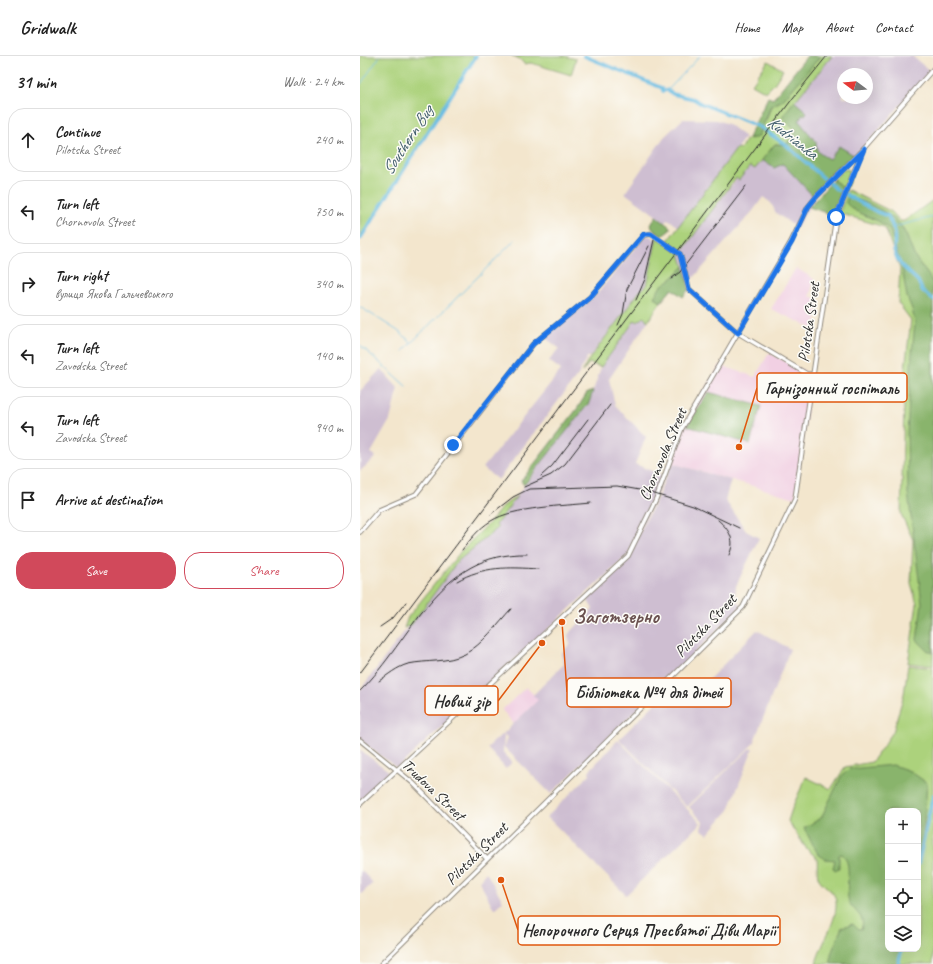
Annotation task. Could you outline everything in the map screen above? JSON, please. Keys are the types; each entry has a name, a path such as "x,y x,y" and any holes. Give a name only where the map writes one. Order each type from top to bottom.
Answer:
{"street":[{"name":"Chornovola Street","path":"360,804 628,556 656,499 680,431 792,242 808,207 829,183 864,149 933,69"},
{"name":"Pilotska Street","path":"381,964 743,607 795,499 833,232 836,217 864,149"},
{"path":"360,532 379,510 416,494 533,344 590,297 644,234 651,234 676,251 681,258 689,289 738,333 807,374 813,374"},
{"name":"Trudova Street","path":"360,740 422,791 487,859"}],"shaded area":[{"path":"832,56 912,56 930,71 863,148 816,195 797,228 776,213 771,203 763,197 753,211 690,282 672,289 661,302 609,379 615,405 646,437 635,464 664,476 655,499 627,556 397,768 360,740 360,690 458,561 496,525 524,486 589,403 601,367 635,320 675,276 680,254 808,84"},
{"path":"683,119 717,120 728,124 745,137 679,227 668,219 665,222 625,193 664,137"},
{"path":"645,236 650,236 656,240 647,285 640,291 590,357 587,357 578,375 498,480 483,468 561,370 549,361 559,348 544,337 595,296"},
{"path":"796,268 814,279 810,296 819,300 814,329 771,309"},
{"path":"769,353 812,375 795,498 671,463 683,426 720,365 755,377"},
{"path":"381,369 398,388 390,420 371,453 376,457 360,471 360,391"},
{"path":"671,463 731,480 725,500 746,531 759,538 736,586 735,600 742,606 551,794 504,747 507,737 503,734 538,700 533,695 564,664 561,654 570,644 568,635 593,609 586,598 626,559 657,499"},
{"path":"757,630 790,649 753,744 687,807 619,739 671,688 686,703"},
{"path":"526,687 539,700 514,724 502,710"},
{"path":"502,734 504,736 503,752 512,762 506,769 487,748"},
{"path":"618,740 701,823 626,895 547,817 590,774 589,771"},
{"path":"753,748 729,810 708,834 701,829 703,822 689,807 749,749"},
{"path":"360,750 390,772 360,801"},
{"path":"360,869 373,883 360,895"},
{"path":"486,872 503,901 494,909 479,881"}],"green space":[{"path":"360,56 476,56 360,239"},
{"path":"512,56 564,56 576,59 571,75 531,63 524,64 520,59"},
{"path":"807,56 818,56 819,58 783,100 771,106 757,138 748,138 768,97 773,99"},
{"path":"818,56 832,56 782,117 797,130 786,145 775,144 755,169 750,166 739,180 736,178 680,254 684,266 654,297 661,302 648,321 643,317 638,322 635,320 601,367 589,363 582,372 587,362 640,291 647,285 657,237 666,243 737,148 740,149 748,138 752,139 767,118 771,106 783,100 819,58"},
{"path":"768,61 783,70 774,84 766,92 752,84"},
{"path":"794,101 807,112 805,115 803,114 799,121 816,142 819,153 829,159 839,146 855,156 812,195 783,164 774,168 762,160 775,144 786,145 797,131 782,117"},
{"path":"844,169 849,170 852,175 846,189 833,180"},
{"path":"833,180 846,189 835,216 809,207"},
{"path":"848,190 892,212 900,221 904,221 933,200 933,666 908,663 917,604 911,583 913,540 901,514 905,369 911,320 898,303 900,269 884,227 839,213"},
{"path":"848,197 870,204 894,218 903,229 918,262 933,283 933,653 927,650 917,640 922,603 908,493 907,433 915,323 912,309 907,297 902,268 889,229 879,222 856,211 846,203"},
{"path":"656,216 670,227 670,230 662,236 654,231 651,225"},
{"path":"684,266 689,289 683,297 672,289 661,302 654,297 661,286 675,276"},
{"path":"593,391 589,403 524,485 521,481 577,409 587,393"},
{"path":"708,392 761,406 750,444 687,426"},
{"path":"517,496 496,525 498,528 458,561 411,625 404,628 408,617 462,550 491,521 502,507"},
{"path":"908,665 933,668 933,964 816,964 832,925 836,909 836,901 834,894 819,879 817,858 806,848 788,821 806,777 831,789 845,767 872,762 893,732 904,694"},
{"path":"893,765 910,771 927,783 923,843 921,851 921,808 885,808 885,952 900,952 898,964 831,964 831,954 842,927 853,924 858,929 861,929 862,921 859,914 849,902 847,889 848,870 846,859 842,854 839,855 839,868 835,870 833,868 835,860 825,859 818,854 804,828 821,818 841,777 849,769"}],"waterway":[{"path":"360,85 380,56"},
{"name":"Southern Bug","path":"360,239 476,56"},
{"name":"Kudrianka","path":"584,56 662,88 663,91 667,90 673,94 694,99 700,103 760,127 786,145 836,189 877,212 888,216 895,232 894,250 897,258 901,265 918,281 922,290 933,300"},
{"path":"668,90 700,56"},
{"path":"893,227 933,217"},
{"path":"403,351 515,240"},
{"path":"360,307 398,331 411,342"},
{"path":"360,345 406,386"},
{"name":"Kudrianka","path":"921,851 933,796"},
{"name":"Kudrianka","path":"898,964 901,952"}],"railway":[{"path":"360,673 793,98 827,56"},
{"path":"671,279 680,272 746,186"},
{"path":"636,300 645,279 654,240"},
{"path":"618,325 623,314 627,289 649,246"},
{"path":"524,487 551,475 565,464 610,405"},
{"path":"541,476 552,466 588,419"},
{"path":"491,514 513,497 529,489 617,486 645,491 693,506 739,528"},
{"path":"462,550 483,527 501,516 525,510 591,503"},
{"path":"718,520 731,536 732,545 729,555"},
{"path":"360,691 379,670 430,602 449,583 471,567 496,557 527,554"},
{"path":"457,581 486,570 506,568 538,569"},
{"path":"380,627 393,618 406,602"},
{"path":"379,681 404,665 451,659 465,654 478,645 511,609"}],"place":[{"name":"Гарнізонний госпіталь","path":"739,447"},
{"name":"Бібліотека №4 для дітей","path":"562,622"},
{"name":"Новий зір","path":"542,643"},
{"name":"Непорочного Серця Пресвятої Діви Марії","path":"501,880"}],"district":[{"name":"Заготзерно","path":"616,616"}],"route":[{"path":"453,445 517,362 533,344 590,297 644,234 651,234 680,254 689,289 738,333 792,242 800,221 812,201 864,149 836,217"}]}
